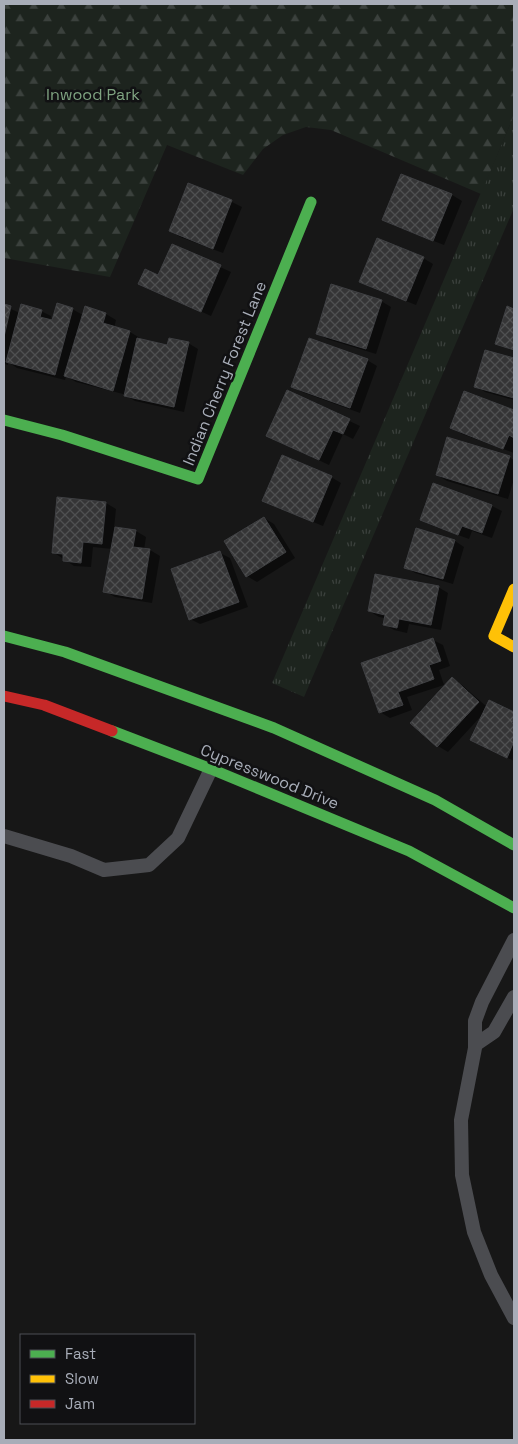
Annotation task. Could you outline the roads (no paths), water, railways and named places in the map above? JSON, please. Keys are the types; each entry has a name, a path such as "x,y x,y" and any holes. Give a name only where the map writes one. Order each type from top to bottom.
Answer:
{"main road":[{"name":"Indian Cherry Forest Lane","path":"4,420 62,436 198,479 311,202"},
{"path":"514,589 494,636 514,647"},
{"path":"4,636 65,652 274,728 435,800 514,845"},
{"name":"Cypresswood Drive","path":"4,696 44,706 211,769 410,851 514,908"}],"lane":[{"path":"4,836 71,856 104,870 149,865 178,838 211,769"},
{"path":"514,940 482,1002 475,1020 475,1045 461,1120 462,1175 474,1232 491,1275 514,1318"},
{"path":"475,1045 494,1032 514,997"}],"park label":[{"name":"Inwood Park","path":"93,94"}]}
